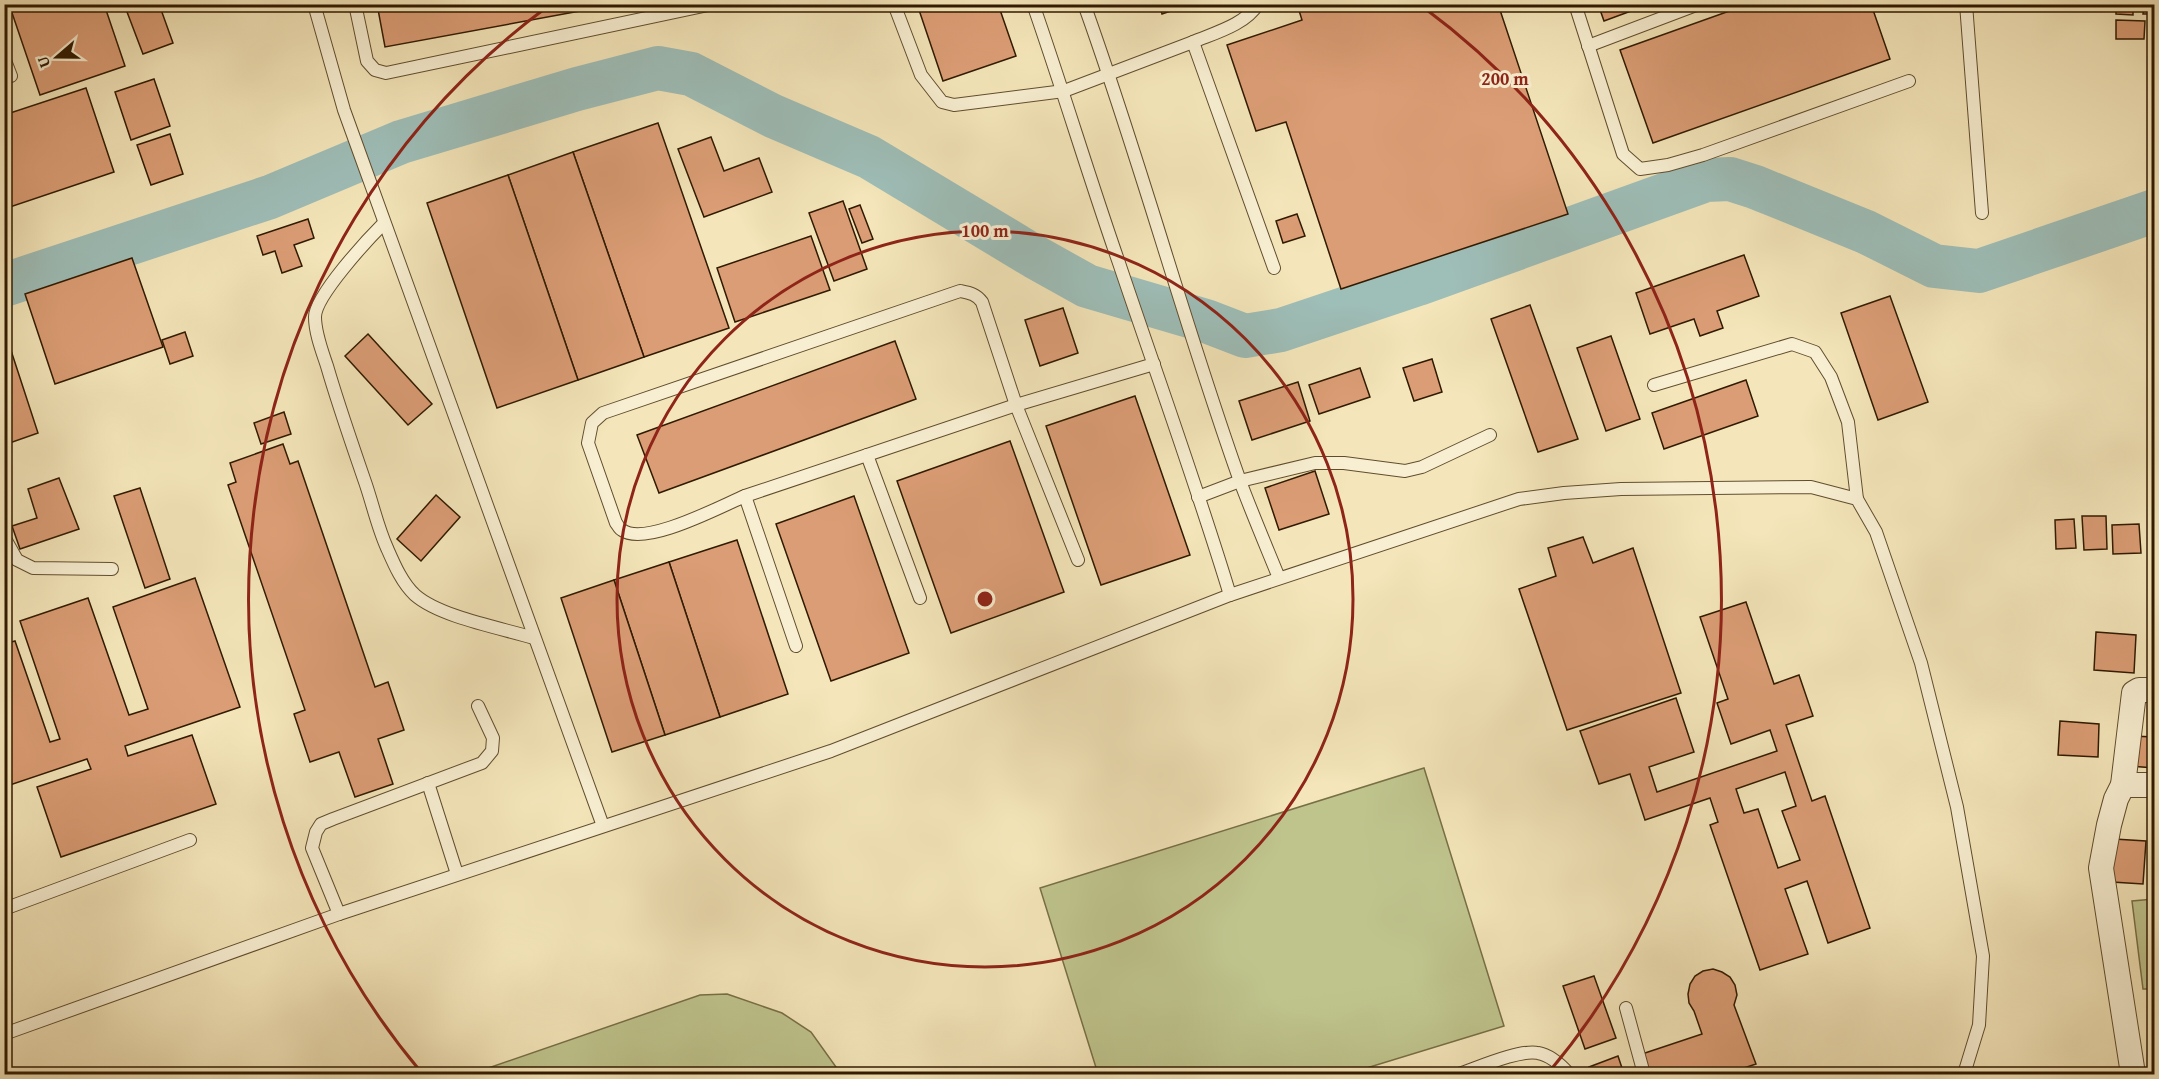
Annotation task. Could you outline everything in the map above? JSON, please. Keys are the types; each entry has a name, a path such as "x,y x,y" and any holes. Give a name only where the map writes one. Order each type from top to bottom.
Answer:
{"street":[{"path":"2133,1074 2101,868 2109,825 2116,799 2123,785 2134,693 2139,690 2154,690"},
{"path":"2123,785 2154,785"}],"lane":[{"path":"314,4 344,110 603,826"},
{"path":"355,4 367,61 375,70 386,74 713,4"},
{"path":"894,4 921,75 942,102 954,105 1064,91 1193,42 1241,21 1253,12 1258,4"},
{"path":"1033,4 1064,91 1118,263 1230,594"},
{"path":"1084,4 1109,74 1240,481 1279,578"},
{"path":"1575,4 1623,154 1640,169 1668,165 1703,155 1909,81"},
{"path":"1588,46 1699,4"},
{"path":"1966,4 1982,213"},
{"path":"1193,42 1274,268"},
{"path":"4,58 11,76"},
{"path":"384,223 348,261 324,297 315,316 322,352 344,424 386,546 403,581 427,604 464,618 534,638"},
{"path":"1078,560 1016,405 982,302 971,293 960,291 603,413 592,423 588,443 616,523 622,530 633,534 661,532 745,496 1016,405 1154,364"},
{"path":"1654,385 1792,344 1815,352 1832,376 1848,422 1857,500 1876,532 1922,663 1957,807 1983,956 1979,1025 1964,1074"},
{"path":"1198,497 1240,481 1315,462 1344,463 1405,471 1422,466 1490,435"},
{"path":"867,455 920,598"},
{"path":"4,1034 339,914 831,751 1230,594 1518,500 1564,493 1621,489 1811,487 1857,500"},
{"path":"745,496 796,646"},
{"path":"4,537 17,560 33,568 112,569"},
{"path":"339,914 312,848 316,832 321,824 482,763 492,751 493,738 478,706"},
{"path":"428,783 457,874"},
{"path":"4,909 190,840"},
{"path":"1626,1008 1644,1074"},
{"path":"1459,1074 1521,1053 1538,1053 1554,1060 1569,1074"}],"green space":[{"path":"1424,768 1504,1026 1347,1074 1098,1074 1040,888"},
{"path":"2154,899 2154,989 2143,989 2132,901"},
{"path":"727,994 782,1013 811,1032 841,1074 471,1074 700,995"}],"building":[{"path":"9,4 104,4 125,66 40,95"},
{"path":"124,4 159,4 173,43 143,54"},
{"path":"377,4 618,4 385,47"},
{"path":"917,4 998,4 1016,56 943,81"},
{"path":"1159,4 1191,4 1162,14"},
{"path":"1297,4 1498,4 1568,214 1341,289 1286,122 1256,131 1227,45 1302,20"},
{"path":"1598,4 1650,4 1604,21"},
{"path":"1749,4 1871,4 1890,59 1653,143 1620,50"},
{"path":"2116,4 2133,4 2133,15 2116,14"},
{"path":"2144,4 2154,4 2154,14 2143,14"},
{"path":"2116,20 2145,21 2144,39 2116,39"},
{"path":"154,79 170,126 131,140 115,92"},
{"path":"86,88 114,172 4,209 4,115"},
{"path":"658,123 729,328 644,357 573,152"},
{"path":"170,134 183,174 151,185 137,145"},
{"path":"711,137 724,171 759,158 772,192 704,217 678,149"},
{"path":"573,152 644,357 578,380 508,175"},
{"path":"508,175 578,380 497,408 427,203"},
{"path":"843,201 867,269 834,281 809,213"},
{"path":"860,205 873,239 862,243 849,209"},
{"path":"1297,214 1305,236 1283,243 1276,221"},
{"path":"308,219 314,238 294,245 302,266 282,273 275,251 263,255 257,236"},
{"path":"811,236 830,290 735,322 717,268"},
{"path":"1744,255 1759,296 1717,311 1723,328 1700,336 1694,319 1650,334 1636,293"},
{"path":"132,258 163,347 55,384 25,294"},
{"path":"1890,296 1928,402 1878,420 1841,313"},
{"path":"1530,305 1578,439 1538,452 1491,319"},
{"path":"1063,308 1078,353 1040,366 1025,320"},
{"path":"4,329 38,433 4,445"},
{"path":"185,332 193,356 170,364 162,340"},
{"path":"368,334 432,404 408,425 345,356"},
{"path":"1611,336 1640,419 1606,431 1577,348"},
{"path":"895,341 916,399 659,493 637,435"},
{"path":"1432,359 1442,392 1414,401 1403,368"},
{"path":"1360,368 1370,397 1319,414 1309,385"},
{"path":"1746,380 1758,416 1664,449 1652,413"},
{"path":"1298,382 1310,421 1252,440 1239,401"},
{"path":"1135,396 1190,555 1101,585 1046,426"},
{"path":"284,412 291,434 261,444 254,423"},
{"path":"1010,441 1064,592 951,633 897,481"},
{"path":"283,444 290,464 298,461 375,687 388,682 404,730 378,739 393,784 355,797 339,752 310,762 294,714 305,710 228,485 236,482 230,463"},
{"path":"1315,471 1329,514 1279,530 1265,488"},
{"path":"59,478 79,529 20,549 12,526 37,518 28,489"},
{"path":"140,488 170,579 145,588 114,496"},
{"path":"436,495 460,517 421,561 397,539"},
{"path":"854,496 909,653 831,681 776,524"},
{"path":"2082,516 2106,516 2107,549 2084,550"},
{"path":"2074,519 2076,548 2056,549 2055,520"},
{"path":"2139,524 2141,553 2113,554 2112,525"},
{"path":"1583,537 1593,563 1633,548 1681,693 1567,730 1519,589 1556,576 1548,548"},
{"path":"737,540 788,694 720,717 669,562"},
{"path":"669,562 720,717 665,735 614,580"},
{"path":"195,578 240,707 125,746 128,756 192,735 216,804 61,857 37,787 91,769 87,759 4,787 4,644 15,641 50,742 60,739 20,621 88,598 129,715 148,709 113,607"},
{"path":"614,580 665,735 612,752 561,598"},
{"path":"1746,602 1774,684 1799,675 1813,716 1786,725 1812,801 1825,796 1870,928 1828,943 1807,881 1785,889 1808,954 1760,970 1710,825 1718,822 1710,798 1645,820 1630,774 1599,784 1580,731 1676,698 1694,752 1649,767 1657,792 1777,751 1770,730 1731,744 1717,703 1728,699 1700,617","holes":["1785,772 1796,806 1782,811 1800,860 1778,868 1758,809 1744,813 1736,789"]},
{"path":"2096,632 2136,635 2134,673 2094,670"},
{"path":"2060,721 2099,724 2098,757 2058,755"},
{"path":"2132,736 2154,737 2154,768 2130,766"},
{"path":"2152,835 2154,835 2154,876 2149,876"},
{"path":"2114,839 2146,841 2143,884 2112,882"},
{"path":"1713,969 1730,977 1735,985 1737,995 1734,1005 1756,1064 1726,1074 1649,1074 1642,1054 1702,1034 1689,1003 1688,994 1695,976"},
{"path":"1594,976 1616,1038 1585,1049 1563,986"},
{"path":"1618,1056 1624,1074 1592,1074 1589,1067"}],"waterway":[{"path":"4,285 270,197 401,142 577,89 658,68 691,74 773,116 869,157 1087,286 1206,321 1245,336 1281,330 1418,284 1706,180 1730,179 1755,187 1866,232 1934,266 1979,271 2154,211"}]}
